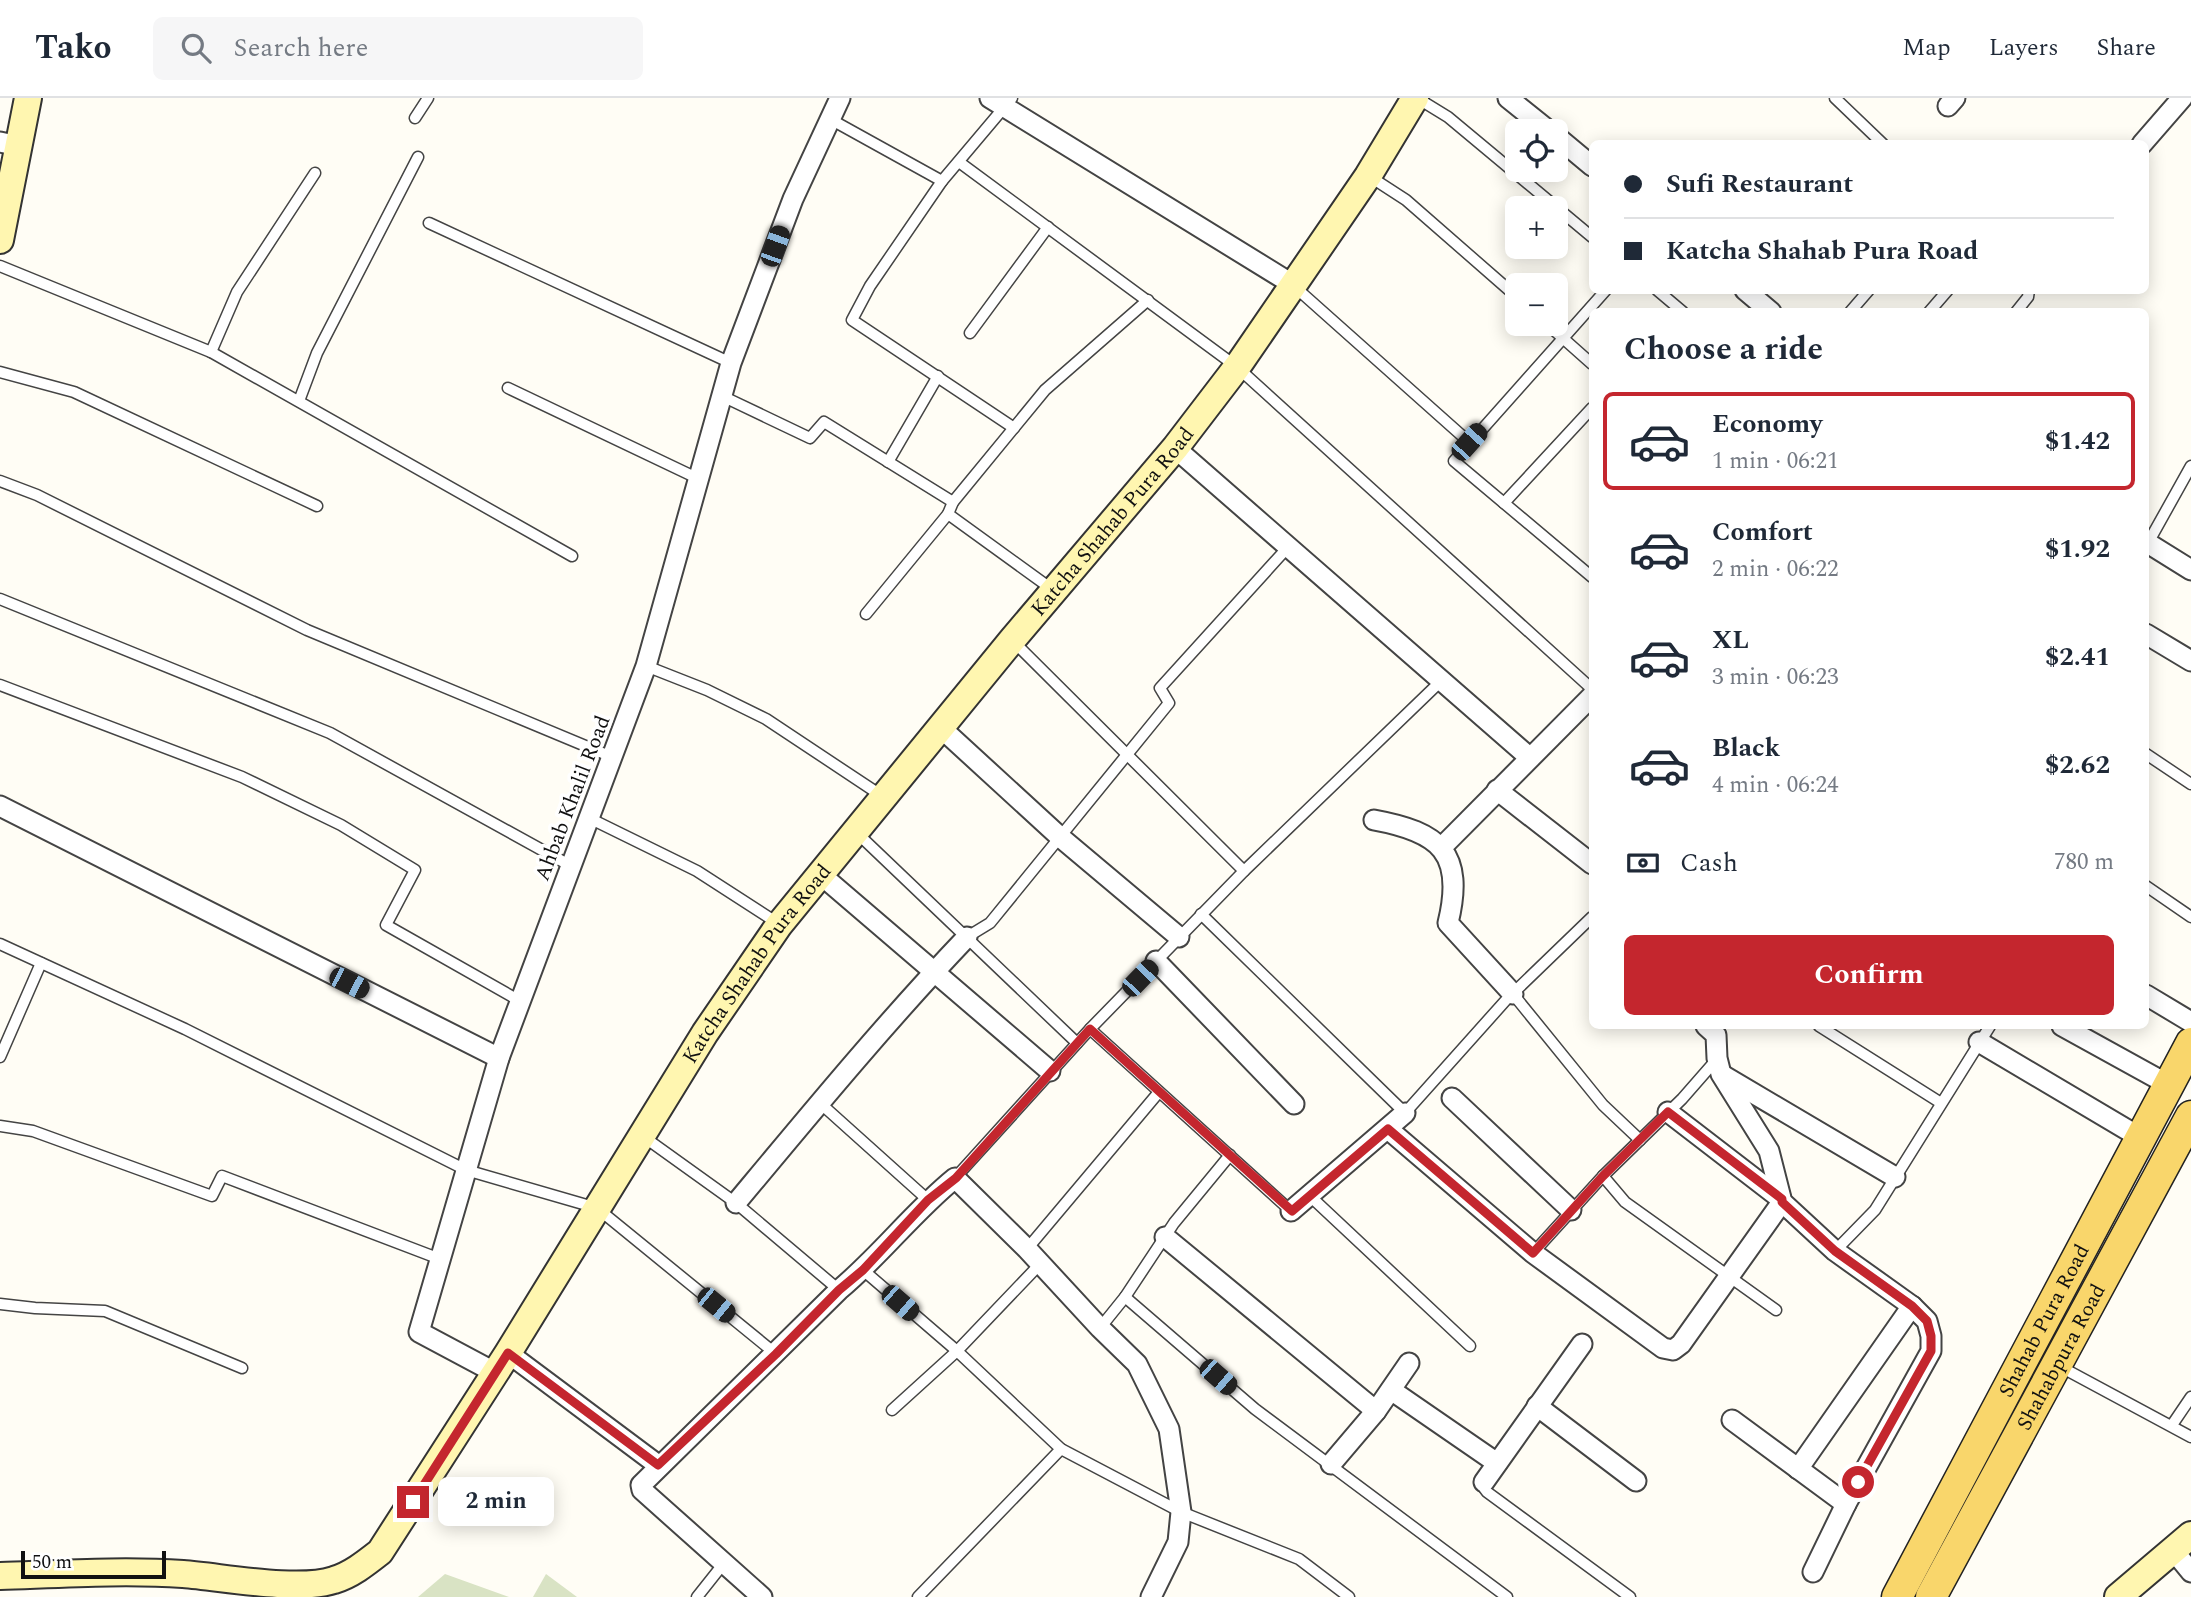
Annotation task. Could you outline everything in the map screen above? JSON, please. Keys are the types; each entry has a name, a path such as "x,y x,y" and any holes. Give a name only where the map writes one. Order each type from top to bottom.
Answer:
{"main road":[{"name":"Shahab Pura Road","path":"1897,1597 2189,1048"},
{"name":"Shahabpura Road","path":"1931,1597 2191,1116"}],"street":[{"path":"0,240 9,144 28,98"},
{"name":"Ahbab Khalil Road","path":"501,1363 419,1332 499,1058 646,666 731,363 793,199 840,98"},
{"name":"Katcha Shahab Pura Road","path":"0,1576 181,1574 268,1590 333,1581 380,1552 501,1363 705,1033 779,925 1053,590 1175,448 1237,367 1368,176 1416,98"},
{"path":"1508,98 1534,119"},
{"path":"2145,140 2182,98"},
{"path":"1003,101 1292,284"},
{"path":"1568,146 1589,164"},
{"path":"1750,294 1766,308"},
{"path":"1175,448 1529,757"},
{"path":"2149,544 2191,570"},
{"path":"2149,636 2191,661"},
{"path":"1442,847 1589,699"},
{"path":"940,727 1060,837 1179,937"},
{"path":"1497,790 1589,862"},
{"path":"0,806 499,1058"},
{"path":"1374,820 1402,825 1442,847 1451,864 1454,884 1448,923 1513,994"},
{"path":"820,874 1050,1071"},
{"path":"736,1203 820,1102 967,937"},
{"path":"1156,961 1294,1104"},
{"path":"2149,997 2191,1022"},
{"path":"1709,1029 1716,1035 1719,1066 1769,1151 1782,1200"},
{"path":"2067,1029 2169,1085"},
{"path":"1985,1034 2141,1138"},
{"path":"1719,1066 1895,1177"},
{"path":"1452,1098 1572,1210"},
{"path":"1292,1211 1405,1112"},
{"path":"1668,1112 1782,1200 1835,1251 1912,1306 1927,1321 1931,1351 1846,1504 1813,1572"},
{"path":"1388,1129 1533,1253 1664,1348 1673,1350 1681,1344 1782,1200"},
{"path":"762,1597 642,1490 641,1485 658,1465 863,1270 928,1200 956,1178 1137,1364 1169,1429 1181,1512 1178,1542 1151,1597"},
{"path":"1165,1237 1376,1411"},
{"path":"1798,1469 1912,1306"},
{"path":"1484,1482 1582,1344"},
{"path":"501,1363 658,1465"},
{"path":"1331,1464 1376,1411 1409,1363"},
{"path":"1391,1390 1497,1463"},
{"path":"1537,1406 1636,1481"},
{"path":"1732,1420 1846,1504"},
{"path":"2118,1597 2182,1543 2191,1572"}],"lane":[{"path":"415,118 428,98"},
{"path":"1416,98 1448,117 1589,234"},
{"path":"1835,98 1879,140"},
{"path":"1003,101 942,181 870,286 852,320 1014,428"},
{"path":"830,119 942,181"},
{"path":"299,401 317,353 418,157"},
{"path":"958,162 1237,367 1589,686"},
{"path":"211,352 237,292 315,173"},
{"path":"1368,176 1406,200 1505,287"},
{"path":"429,223 731,363"},
{"path":"970,333 1048,228"},
{"path":"0,266 211,352 572,556"},
{"path":"1292,284 1469,442"},
{"path":"1590,308 1602,294"},
{"path":"1662,294 1678,308"},
{"path":"1853,308 1866,294"},
{"path":"1932,308 1945,294"},
{"path":"2018,308 2028,294"},
{"path":"866,614 1045,390 1148,300"},
{"path":"1589,309 1454,461 1589,574"},
{"path":"1561,336 1589,361"},
{"path":"0,372 74,392 317,506"},
{"path":"887,462 938,376"},
{"path":"508,388 699,479"},
{"path":"722,396 810,438 824,422 953,502"},
{"path":"1504,503 1589,411"},
{"path":"2149,540 2191,466"},
{"path":"0,481 37,495 307,630 612,757"},
{"path":"948,514 1053,590"},
{"path":"967,937 990,923 1169,703 1160,688 1289,546"},
{"path":"0,599 330,733 571,866"},
{"path":"1012,640 1244,870"},
{"path":"646,666 707,690 766,719 883,797"},
{"path":"956,1178 1050,1071 1201,914 1441,681"},
{"path":"0,685 242,777 341,825 415,870 386,925 520,1001"},
{"path":"2149,756 2191,784"},
{"path":"589,818 697,870 779,925"},
{"path":"854,831 1077,1043"},
{"path":"2149,888 2191,917"},
{"path":"1201,914 1405,1112 1513,994 1589,920"},
{"path":"0,944 185,1029 466,1170 597,1208 776,1354"},
{"path":"0,1057 41,963"},
{"path":"1513,994 1603,1105 1640,1140"},
{"path":"1090,1029 1292,1211"},
{"path":"1824,1029 1941,1103"},
{"path":"1835,1251 1875,1210 1985,1034"},
{"path":"1533,1253 1603,1176 1719,1066"},
{"path":"892,1410 957,1352 1159,1092"},
{"path":"820,1102 928,1200"},
{"path":"0,1126 33,1131 212,1196 222,1176 440,1259"},
{"path":"642,1136 736,1203 839,1290"},
{"path":"1100,1328 1125,1297 1165,1237 1230,1155"},
{"path":"1603,1176 1625,1202 1776,1311"},
{"path":"1310,1196 1470,1346"},
{"path":"863,1270 957,1352 1061,1449 1181,1512 1299,1559 1349,1597"},
{"path":"1125,1297 1255,1409 1507,1597"},
{"path":"0,1304 105,1311 242,1368"},
{"path":"2056,1364 2191,1437"},
{"path":"2172,1425 2191,1397"},
{"path":"918,1597 1061,1449"},
{"path":"1484,1482 1487,1492 1630,1597"},
{"path":"697,1597 724,1563"}],"green space":[{"path":"445,1574 509,1597 418,1597"},
{"path":"546,1574 577,1597 533,1597"}],"route":[{"path":"413,1502 508,1353 658,1465 863,1270 928,1200 956,1178 1090,1029 1292,1211 1388,1129 1533,1253 1603,1176 1668,1112 1782,1199 1782,1202 1835,1251 1912,1306 1927,1321 1931,1351 1858,1482"}]}
